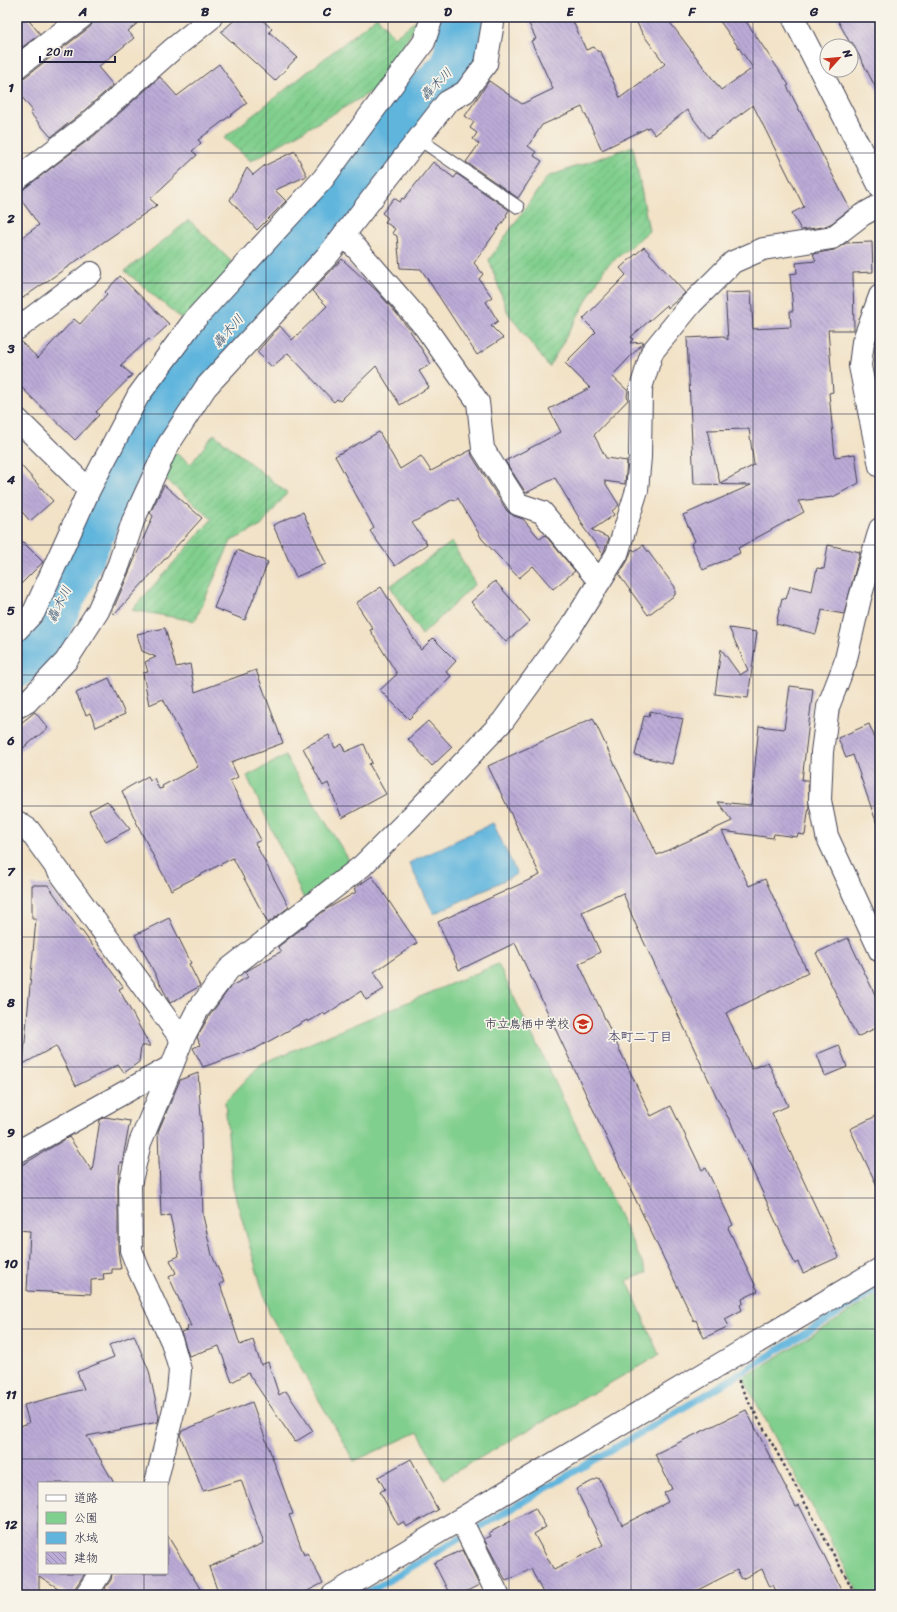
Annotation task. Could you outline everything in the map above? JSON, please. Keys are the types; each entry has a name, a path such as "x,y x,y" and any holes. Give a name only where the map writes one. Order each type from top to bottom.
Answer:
{"street":[{"path":"17,67 82,17"},
{"path":"17,179 87,125 211,17"},
{"path":"17,630 34,612 89,490 138,396 195,319 323,179 424,42 432,17"},
{"path":"17,707 27,702 66,661 98,611 119,564 133,521 168,445 206,387 328,255 447,102 465,92 486,64 494,17"},
{"path":"793,17 880,187"},
{"path":"156,1482 178,1392 180,1370 172,1342 131,1250 130,1185 140,1143 182,1040 196,1011 229,969 362,866 503,721 571,627 617,554 637,490 640,457 641,388 652,352 692,303 733,262 763,249 832,238 862,215 880,205"},
{"path":"344,234 425,327 478,402 483,450 518,504 542,512 599,581"},
{"path":"17,329 91,273"},
{"path":"880,296 863,342 860,366 880,466"},
{"path":"17,419 89,490"},
{"path":"880,529 860,598 845,663 828,707 822,752 820,800 827,836 880,951"},
{"path":"17,822 29,830 182,1040"},
{"path":"17,1152 172,1066"},
{"path":"333,1595 880,1269"},
{"path":"461,1520 498,1595"},
{"path":"86,1595 99,1574"}],"lane":[{"path":"419,138 518,207"}],"path":[{"path":"744,1377 739,1377 739,1384 856,1595"}],"green space":[{"path":"377,17 394,37 421,17 378,88 251,161 224,138"},
{"path":"633,146 649,231 605,268 549,367 508,313 489,260 547,177"},
{"path":"189,220 235,265 183,320 125,271"},
{"path":"214,434 287,493 261,526 231,541 195,621 132,610 212,519 162,476 174,452 191,464"},
{"path":"452,542 475,584 422,635 390,586"},
{"path":"285,756 349,860 304,899 247,776"},
{"path":"498,964 647,1273 627,1280 659,1355 443,1479 418,1432 354,1461 269,1313 233,1188 225,1102 261,1064"},
{"path":"880,1293 880,1595 860,1595 743,1378"}],"water":[{"path":"493,823 517,874 434,914 409,863"}],"building":[{"path":"17,17 26,17 40,34 17,51"},
{"path":"94,17 145,17 128,31 134,38 98,67 113,85 51,137 30,113 33,111 17,91 17,79 25,77 90,27"},
{"path":"238,17 259,17 272,29 269,32 297,57 275,81 221,32"},
{"path":"526,17 571,17 586,50 594,47 597,51 601,52 620,98 665,64 642,33 634,17 666,17 721,90 753,68 717,17 743,17 789,85 787,86 850,209 832,223 823,227 801,230 792,213 804,207 753,105 708,138 687,110 655,135 649,127 602,150 582,107 542,125 528,146 536,152 534,156 542,161 518,198 466,162 479,144 473,139 477,133 470,128 474,122 465,116 489,81 522,104 553,89 531,41 536,39"},
{"path":"836,17 880,17 880,96 859,56 859,38 847,38"},
{"path":"219,64 247,103 198,140 201,143 192,151 197,155 150,199 157,205 17,302 17,241 39,225 17,194 95,135 160,77 177,96"},
{"path":"295,151 307,176 275,190 286,201 257,230 230,200 247,168 253,175 264,166"},
{"path":"433,162 454,178 457,174 509,210 506,215 507,216 474,263 483,274 479,279 492,297 486,302 498,321 491,326 503,338 477,355 421,269 400,268 397,236 392,233 395,229 385,222 388,218 382,213 394,198 400,202 402,198 404,199"},
{"path":"872,242 873,272 853,273 854,330 828,330 833,392 829,393 835,457 855,454 859,483 833,497 798,501 804,512 738,548 740,553 703,570 691,544 695,541 683,515 751,485 694,484 687,338 723,336 728,340 725,293 751,292 753,329 791,327 790,311 793,311 790,274 797,273 796,263 816,261 813,254 834,250 846,243","holes":["749,429 754,465 720,483 707,430"]},
{"path":"644,247 685,293 668,308 667,305 631,337 633,339 630,343 644,342 612,376 628,391 628,400 594,435 606,458 627,461 625,484 604,481 619,505 612,511 614,515 592,530 609,538 603,554 581,524 584,526 555,478 526,493 505,461 561,432 549,409 590,388 565,363 596,332 583,319 626,275 620,268"},
{"path":"342,259 376,290 397,314 409,329 431,364 419,371 429,387 400,405 376,366 340,401 337,399 334,402 288,353 272,367 257,352 280,326 292,340 327,306 312,291"},
{"path":"120,276 169,324 151,341 149,339 121,365 132,375 96,412 99,415 75,440 17,383 17,341 20,341 38,358 74,319 80,324 107,294 105,292"},
{"path":"379,432 400,469 421,456 431,471 471,450 472,456 507,511 514,516 523,519 540,539 545,535 575,571 553,589 533,566 519,578 482,539 458,498 454,501 453,499 412,523 427,544 395,566 370,531 374,528 335,456"},
{"path":"17,461 53,501 30,521 17,506"},
{"path":"164,485 202,518 115,614 112,612 153,516 150,513"},
{"path":"303,512 326,564 296,577 273,525"},
{"path":"17,536 43,562 17,588"},
{"path":"643,545 675,587 675,595 648,615 619,575 628,560 632,549 635,551"},
{"path":"828,545 860,552 844,614 822,610 816,634 776,624 782,598 786,599 790,586 812,591 817,568 824,569"},
{"path":"237,550 268,562 245,620 214,608"},
{"path":"495,581 530,621 506,642 471,602"},
{"path":"381,587 421,650 433,638 456,661 446,672 451,676 409,719 380,690 397,674 370,630 373,629 356,603"},
{"path":"165,628 176,667 190,664 195,692 256,670 283,743 231,762 238,777 230,781 261,840 255,843 289,907 268,923 233,858 171,890 122,791 148,776 150,780 154,778 159,789 163,788 162,786 198,767 163,699 149,705 143,673 148,672 145,662 156,657 142,651 137,634"},
{"path":"729,628 757,632 748,698 715,694 721,649 740,675 748,670"},
{"path":"109,678 125,714 96,727 90,713 86,715 76,693"},
{"path":"790,686 813,689 802,780 808,780 809,806 805,835 798,834 797,837 774,834 773,838 722,831 749,886 765,879 808,973 726,1013 752,1069 768,1062 788,1106 772,1113 839,1257 803,1273 798,1262 795,1264 729,1119 720,1104 635,923 623,893 582,912 600,952 579,964 651,1116 671,1106 702,1170 706,1168 733,1225 728,1228 758,1291 742,1299 743,1303 740,1305 742,1310 725,1319 729,1326 704,1338 696,1320 694,1321 630,1188 515,943 459,970 438,922 540,875 488,766 593,718 657,855 732,821 718,802 751,805 759,726 784,729"},
{"path":"650,711 683,719 672,764 635,755 644,716 649,717"},
{"path":"35,712 48,728 17,753 17,726"},
{"path":"428,721 452,747 432,766 408,739"},
{"path":"869,724 880,750 880,823 877,824 853,755 846,758 838,738"},
{"path":"329,735 335,748 342,744 345,752 364,744 372,763 369,764 386,794 342,818 328,783 323,786 303,748"},
{"path":"107,801 130,829 106,842 89,811"},
{"path":"372,876 417,943 374,972 384,989 366,1000 361,991 325,1015 323,1013 308,1022 307,1020 255,1049 203,1067 193,1048 200,1045 197,1037 208,1018 231,986 248,977 245,972 282,951 278,947 325,910 356,892 354,889"},
{"path":"32,885 48,885 80,931 82,931 123,987 119,989 150,1046 141,1046 139,1062 124,1073 118,1065 76,1086 56,1046 23,1064 36,919 32,919"},
{"path":"169,918 191,963 189,964 200,986 170,1003 135,935"},
{"path":"848,938 880,1005 880,1026 857,1037 816,953"},
{"path":"839,1045 847,1067 825,1076 817,1054"},
{"path":"198,1073 202,1130 203,1216 212,1255 224,1282 220,1284 240,1345 253,1340 261,1365 268,1362 279,1395 286,1391 313,1431 295,1442 248,1373 232,1382 219,1346 189,1356 181,1332 188,1330 187,1327 191,1326 169,1277 176,1273 170,1260 179,1256 170,1215 161,1217 158,1132 180,1080"},
{"path":"880,1114 880,1192 850,1129"},
{"path":"105,1117 130,1121 122,1163 120,1162 118,1185 118,1250 121,1269 112,1269 112,1273 103,1274 104,1279 91,1280 91,1294 27,1291 30,1231 17,1230 17,1168 69,1137 92,1171 100,1120"},
{"path":"134,1335 149,1371 159,1417 158,1422 87,1436 113,1482 38,1482 38,1574 84,1574 75,1588 74,1595 69,1595 39,1576 39,1595 17,1595 17,1552 19,1552 17,1525 20,1525 19,1474 17,1475 17,1427 29,1423 24,1405 84,1389 77,1372 114,1357 109,1345"},
{"path":"252,1402 293,1514 289,1515 304,1555 307,1553 323,1583 300,1595 219,1595 209,1567 264,1543 241,1480 203,1491 180,1435 182,1431"},
{"path":"746,1410 796,1507 799,1505 844,1595 778,1595 773,1585 770,1587 762,1569 742,1579 737,1570 688,1595 544,1595 531,1569 506,1581 484,1539 491,1536 489,1533 535,1508 546,1527 534,1534 554,1570 603,1545 576,1489 599,1478 622,1525 668,1502 664,1493 672,1489 655,1454"},
{"path":"411,1459 438,1510 406,1527 403,1522 398,1525 380,1492 385,1489 378,1477"},
{"path":"168,1537 204,1595 111,1595 105,1588 111,1580 112,1574 168,1574"},
{"path":"462,1550 479,1585 459,1595 450,1595 434,1563"}],"waterway":[{"name":"轟木川","path":"17,665 43,638 74,574 131,442 316,229 417,103 454,67 462,17"},
{"path":"478,1528 707,1394 880,1287"},
{"path":"364,1595 459,1539"}],"place":[{"name":"市立鳥栖中学校","path":"583,1024"}],"district":[{"name":"本町二丁目","path":"640,1036"}]}
